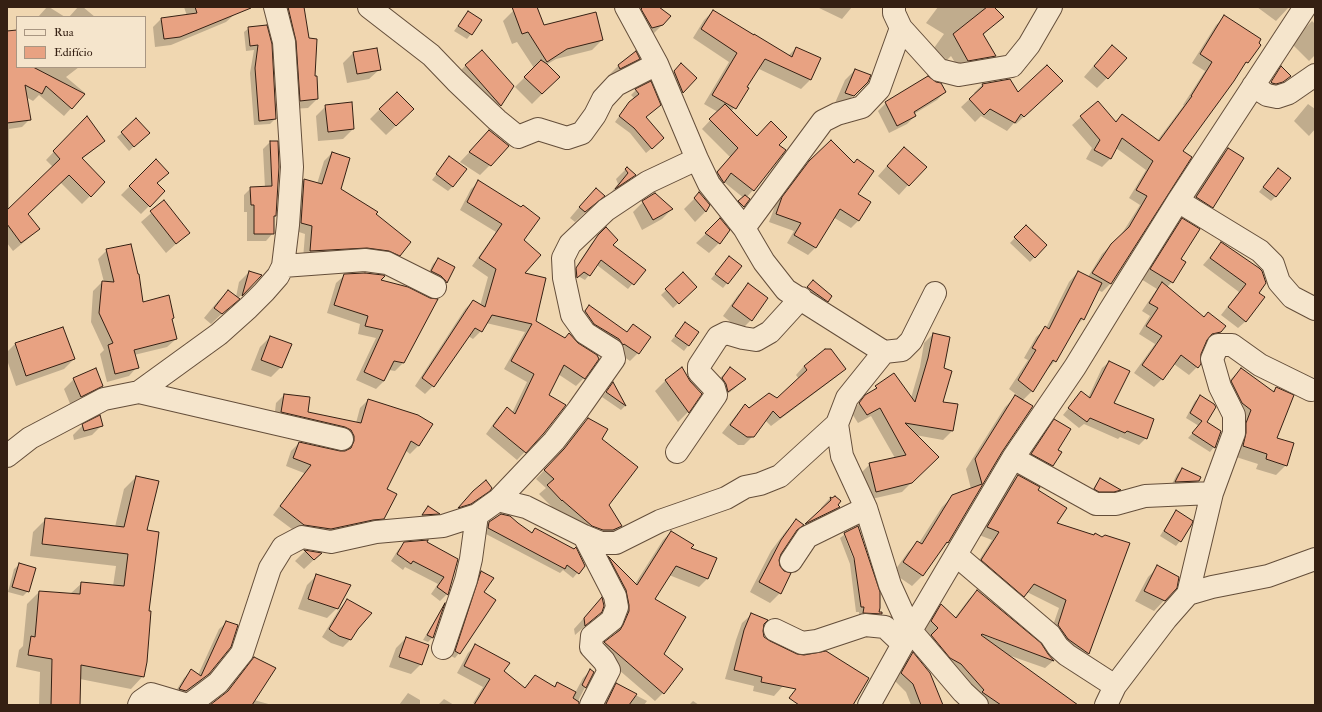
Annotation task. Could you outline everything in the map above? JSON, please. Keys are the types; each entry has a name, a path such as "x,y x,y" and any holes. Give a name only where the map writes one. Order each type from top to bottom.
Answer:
{"street":[{"path":"139,392 219,334 264,292 278,276 283,266 288,225 292,167 284,42 275,7"},
{"path":"369,7 431,55 471,95 518,137 538,129 567,138 582,133 595,115 603,99 616,85 657,64"},
{"path":"626,7 657,64 709,184 744,228 764,262 786,290 801,298 884,352 902,350 911,341 935,293"},
{"path":"894,7 894,13 901,28 939,70 959,75 1012,66 1029,45 1051,7"},
{"path":"869,705 907,637 1013,458 1075,367 1178,201 1305,7"},
{"path":"744,228 823,121 837,114 862,107 879,89 901,28"},
{"path":"1253,86 1267,95 1278,98 1289,93 1315,75"},
{"path":"139,705 141,701 151,694 189,705 218,683 242,653 270,568 282,547 302,537 331,542 376,532 443,526 477,515 498,500 554,441 614,359 612,350 585,333 572,315 564,278 563,258 570,244 612,206 648,182 697,159"},
{"path":"1178,201 1260,250 1272,264 1279,282 1292,297 1315,309"},
{"path":"283,266 365,260 387,263 435,287"},
{"path":"677,452 716,395 714,388 699,372 699,366 718,337 726,333 756,340 770,332 801,298"},
{"path":"956,555 1050,635 1058,647 1110,695 1166,619 1188,594 1212,493 1234,434 1234,415 1220,387 1212,359 1218,345 1232,345 1260,365 1311,390"},
{"path":"498,500 526,507 601,543 616,544 660,521 726,498 745,487 760,484 780,476 837,424 847,398 884,352"},
{"path":"7,456 30,438 104,398 139,392 342,439"},
{"path":"837,424 842,456 866,508 907,637"},
{"path":"1013,458 1096,504 1116,504 1145,496 1212,493"},
{"path":"791,561 807,537 866,508"},
{"path":"443,648 466,580 471,559 477,515"},
{"path":"584,536 615,596 617,607 612,620 592,636 591,647 604,661 609,670 591,705"},
{"path":"1188,594 1212,587 1268,576 1315,559"},
{"path":"775,630 802,643 817,641 864,625 885,627 907,637 977,705"}],"building":[{"path":"195,7 251,8 180,37 164,39 161,18 197,13"},
{"path":"288,7 304,7 309,38 317,39 315,76 317,76 318,99 300,101 296,41"},
{"path":"512,7 537,7 544,25 596,12 603,40 567,49 547,62 528,32 522,34"},
{"path":"643,7 659,7 671,16 663,25 652,28 641,9"},
{"path":"987,7 994,7 1004,17 983,34 996,56 968,61 953,34"},
{"path":"713,10 792,57 796,47 821,58 811,80 765,59 747,87 749,88 736,109 712,95 737,53 701,29"},
{"path":"468,11 482,20 472,35 458,26"},
{"path":"1224,15 1261,39 1259,43 1261,45 1248,63 1246,62 1183,151 1192,157 1111,284 1092,273 1111,244 1129,227 1147,196 1136,190 1153,161 1122,138 1111,159 1094,150 1100,140 1080,116 1098,101 1116,122 1122,114 1159,141 1192,96 1212,62 1200,54"},
{"path":"267,25 272,44 276,119 259,121 255,68 258,45 250,46 248,27"},
{"path":"16,30 16,68 35,68 85,94 72,109 46,86 42,94 25,85 31,120 7,123 7,31"},
{"path":"1112,45 1127,58 1108,79 1094,66"},
{"path":"377,48 381,70 357,74 353,52"},
{"path":"482,50 514,86 501,106 465,65"},
{"path":"636,51 640,59 620,69 618,65"},
{"path":"541,60 560,77 542,94 524,77"},
{"path":"681,63 697,78 683,93 674,71"},
{"path":"1047,65 1063,81 1024,117 1021,114 1015,123 990,109 984,115 969,99 983,86 982,84 1010,79 1018,92"},
{"path":"1281,66 1291,76 1283,82 1276,84 1272,83 1271,82"},
{"path":"855,69 871,75 868,82 854,96 845,93"},
{"path":"928,76 936,82 941,83 946,92 914,112 916,116 897,126 885,102"},
{"path":"651,81 661,105 646,117 664,138 652,149 634,128 619,116 629,102 639,94 635,89"},
{"path":"397,92 414,109 396,126 379,109"},
{"path":"352,102 354,129 328,132 325,105"},
{"path":"725,104 757,136 771,121 787,137 779,145 786,150 754,191 731,173 724,183 717,172 738,148 709,119"},
{"path":"87,116 105,141 82,158 105,182 91,197 69,175 28,214 40,229 21,243 7,224 7,210 60,159 53,151"},
{"path":"136,118 150,133 134,147 121,132"},
{"path":"489,130 509,146 491,166 469,152"},
{"path":"831,140 854,163 857,159 874,171 858,194 871,202 859,221 840,209 816,248 794,235 801,223 776,214 782,197 809,161"},
{"path":"270,141 278,141 279,167 276,216 274,216 274,234 254,234 254,205 251,205 250,187 272,186"},
{"path":"904,147 927,167 909,186 887,166"},
{"path":"1228,148 1244,158 1213,208 1196,197"},
{"path":"332,152 350,158 341,189 378,212 376,214 411,242 400,256 389,251 367,248 310,251 312,226 301,223 304,179 322,184"},
{"path":"449,156 467,169 453,187 436,174"},
{"path":"156,159 169,173 157,183 165,191 150,207 129,186"},
{"path":"627,167 636,175 615,189 628,173 625,169"},
{"path":"1278,168 1291,178 1276,197 1263,187"},
{"path":"478,180 521,207 523,205 540,218 524,240 541,255 525,273 546,278 536,321 565,338 569,333 578,343 597,355 599,359 585,379 564,365 549,395 566,405 526,453 493,426 507,407 515,414 534,374 511,361 532,324 492,315 482,332 475,328 434,387 422,378 473,300 485,307 496,269 479,258 502,224 467,202"},
{"path":"596,188 605,196 585,212 579,207"},
{"path":"699,192 710,205 706,212 694,198"},
{"path":"655,193 673,209 653,220 642,201"},
{"path":"745,195 750,199 744,207 738,201"},
{"path":"164,200 190,233 176,244 150,211"},
{"path":"720,218 730,230 720,244 705,233"},
{"path":"1182,218 1200,229 1181,259 1186,262 1173,283 1150,269"},
{"path":"1026,225 1047,245 1035,258 1014,237"},
{"path":"606,227 618,240 613,245 646,270 634,285 601,260 590,276 584,272 577,278 576,268 598,235"},
{"path":"1221,242 1259,268 1262,271 1266,283 1259,293 1265,297 1246,322 1228,307 1246,284 1210,258"},
{"path":"131,244 139,274 143,302 169,295 174,318 172,319 177,339 134,350 139,368 115,374 108,345 113,343 99,313 102,281 114,282 106,249"},
{"path":"729,256 742,266 728,284 715,274"},
{"path":"438,258 455,267 447,283 441,276 431,271"},
{"path":"249,271 262,275 242,296"},
{"path":"1078,271 1102,283 1084,320 1081,318 1056,362 1053,360 1033,392 1018,380 1036,350 1032,348 1045,326 1049,329"},
{"path":"683,272 697,287 679,304 665,289"},
{"path":"365,273 383,275 385,276 381,280 408,287 430,298 438,299 404,363 394,361 384,381 364,372 383,330 365,326 368,316 334,305 344,274"},
{"path":"813,280 832,296 828,302 807,287"},
{"path":"1162,282 1204,317 1208,312 1226,326 1221,332 1212,334 1207,340 1201,354 1201,364 1198,368 1181,355 1163,380 1142,365 1162,336 1146,326 1158,308 1149,303"},
{"path":"748,283 768,298 752,321 732,306"},
{"path":"228,290 240,299 222,314 214,308"},
{"path":"589,305 627,332 633,324 651,337 639,354 624,344 623,345 619,339 594,324 585,311"},
{"path":"685,322 699,332 689,346 675,336"},
{"path":"63,327 75,359 26,376 15,343"},
{"path":"933,333 950,337 944,368 952,371 943,402 958,404 953,431 905,423 939,457 912,483 876,492 869,463 906,455 880,408 867,415 859,403 865,395 877,388 875,386 894,373 915,402 928,358"},
{"path":"270,336 292,344 282,368 261,360"},
{"path":"825,349 831,349 846,369 780,418 773,411 754,437 747,437 730,425 745,404 749,408 769,393 777,398 807,370 804,366"},
{"path":"1109,361 1130,371 1114,403 1154,419 1147,439 1127,431 1125,433 1090,418 1087,422 1068,408 1081,391 1090,398"},
{"path":"682,367 690,381 702,394 689,413 665,380"},
{"path":"730,367 746,379 728,392 726,384 722,378"},
{"path":"96,368 103,386 81,397 73,378"},
{"path":"1241,368 1274,392 1276,387 1294,395 1277,438 1294,443 1287,466 1266,459 1267,454 1243,446 1246,433 1246,423 1251,410 1242,403 1231,381"},
{"path":"613,382 626,406 606,392"},
{"path":"284,394 310,397 308,412 361,423 368,399 418,415 433,424 419,446 411,441 387,489 397,494 384,519 331,529 304,525 280,506 311,465 293,458 299,442 345,451 351,448 354,441 354,436 351,430 345,427 281,412"},
{"path":"1015,395 1033,406 1002,452 948,543 947,542 923,576 903,562 917,541 922,544 952,495 982,484 975,459"},
{"path":"1200,395 1216,407 1207,422 1221,431 1215,448 1192,433 1202,421 1190,413"},
{"path":"100,415 103,426 84,431 82,424"},
{"path":"588,418 608,429 602,439 638,467 609,505 622,526 613,530 603,530 592,526 562,501 547,485 554,479 544,470 564,449"},
{"path":"1054,419 1071,429 1058,450 1062,452 1053,466 1031,454"},
{"path":"1182,468 1201,477 1199,481 1175,482"},
{"path":"1018,475 1040,487 1038,490 1067,508 1057,523 1094,535 1095,533 1102,537 1105,535 1130,543 1089,654 1068,639 1058,625 1066,600 1034,584 1024,597 981,560 999,532 987,527"},
{"path":"136,476 159,481 147,530 159,532 149,611 151,611 147,662 144,677 81,665 80,705 51,705 52,659 28,655 31,636 35,637 39,591 80,594 81,582 124,586 128,554 42,544 45,518 124,527"},
{"path":"1100,478 1121,490 1114,492 1099,492 1094,489"},
{"path":"486,480 492,488 490,491 471,504 458,508 473,491"},
{"path":"835,496 841,501 838,505 840,507 805,524 831,500 830,497 832,498"},
{"path":"428,506 440,514 422,515"},
{"path":"1176,510 1193,521 1181,542 1164,531"},
{"path":"501,514 510,516 532,533 535,528 574,549 576,547 585,566 579,574 567,565 565,569 488,528 489,522"},
{"path":"796,519 804,525 797,530 781,554 779,560 780,566 784,571 791,573 781,594 759,582 781,540"},
{"path":"858,526 880,592 879,612 882,612 882,614 863,613 864,607 861,607 854,558 844,533"},
{"path":"671,531 694,545 691,548 717,558 708,579 676,566 655,599 686,617 664,654 683,669 664,694 604,642 620,630 629,611 626,590 608,556 637,585"},
{"path":"428,540 427,542 458,559 448,595 437,587 444,577 413,561 411,564 397,554 404,542"},
{"path":"304,550 322,553 314,560"},
{"path":"19,563 36,568 29,592 12,587"},
{"path":"1157,565 1179,577 1177,588 1165,601 1144,591"},
{"path":"481,571 494,578 484,592 496,600 460,654 455,651"},
{"path":"316,574 351,585 338,609 308,599"},
{"path":"977,590 1041,643 1054,661 982,634 981,635 1078,705 1001,705 982,692 984,690 961,664 950,658 931,635 938,628 931,621 941,604 956,618"},
{"path":"602,597 604,606 602,612 585,626 584,618"},
{"path":"347,599 372,613 358,629 351,640 339,636 329,629"},
{"path":"445,603 433,638 427,635"},
{"path":"751,613 768,620 764,624 763,631 764,637 770,641 797,654 804,655 826,651 869,678 853,705 799,705 789,698 796,689 761,682 762,677 734,670 744,630"},
{"path":"226,621 238,625 231,647 209,674 186,691 179,689 191,669 201,676"},
{"path":"406,637 429,645 422,665 399,657"},
{"path":"475,644 510,663 504,671 525,688 535,675 555,687 557,682 576,692 573,698 579,702 579,705 474,705 490,679 464,666"},
{"path":"913,652 930,673 943,705 921,705 913,684 901,673"},
{"path":"254,657 276,668 252,705 210,705 228,691"},
{"path":"590,669 594,672 586,688 582,685"},
{"path":"616,683 637,694 629,705 606,704"}]}
